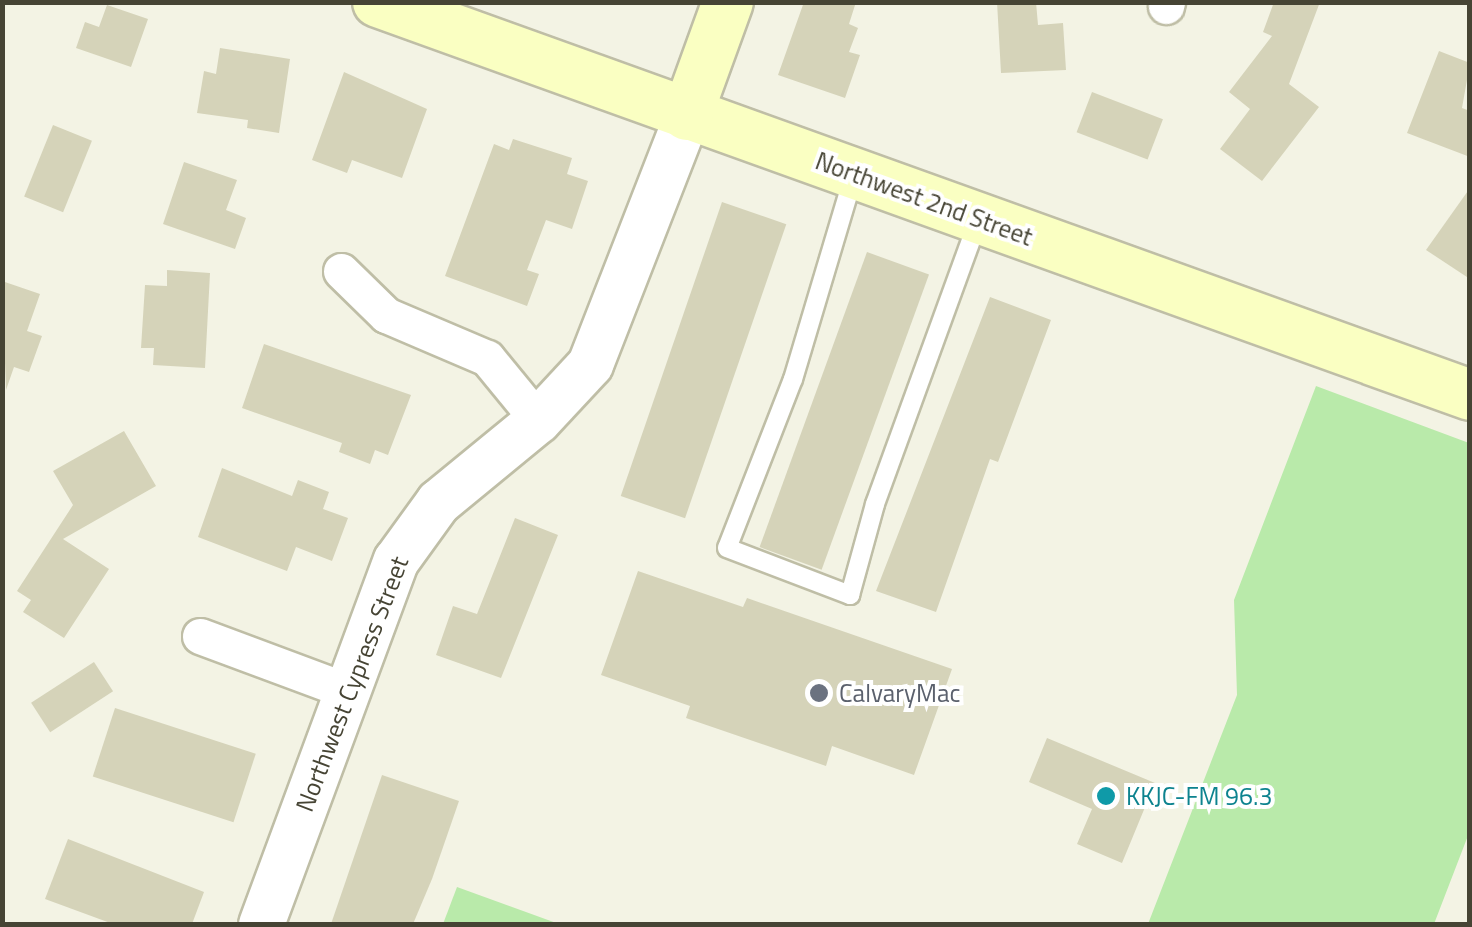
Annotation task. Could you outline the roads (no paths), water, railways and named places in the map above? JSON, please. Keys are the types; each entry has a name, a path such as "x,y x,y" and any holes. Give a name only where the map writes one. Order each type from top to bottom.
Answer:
{"main road":[{"name":"Northwest 2nd Street","path":"378,2 1470,395"},
{"path":"687,115 728,2"}],"street":[{"name":"Northwest Cypress Street","path":"261,924 396,560 416,528 574,386 607,332 687,115"},
{"path":"341,271 386,315 488,358 538,420"},
{"path":"200,636 348,690"}],"lane":[{"path":"854,174 793,379 728,548 850,595 876,504 980,219"}],"place":[{"name":"CalvaryMac","path":"819,693"},
{"name":"KKJC-FM 96.3","path":"1106,796"}]}
